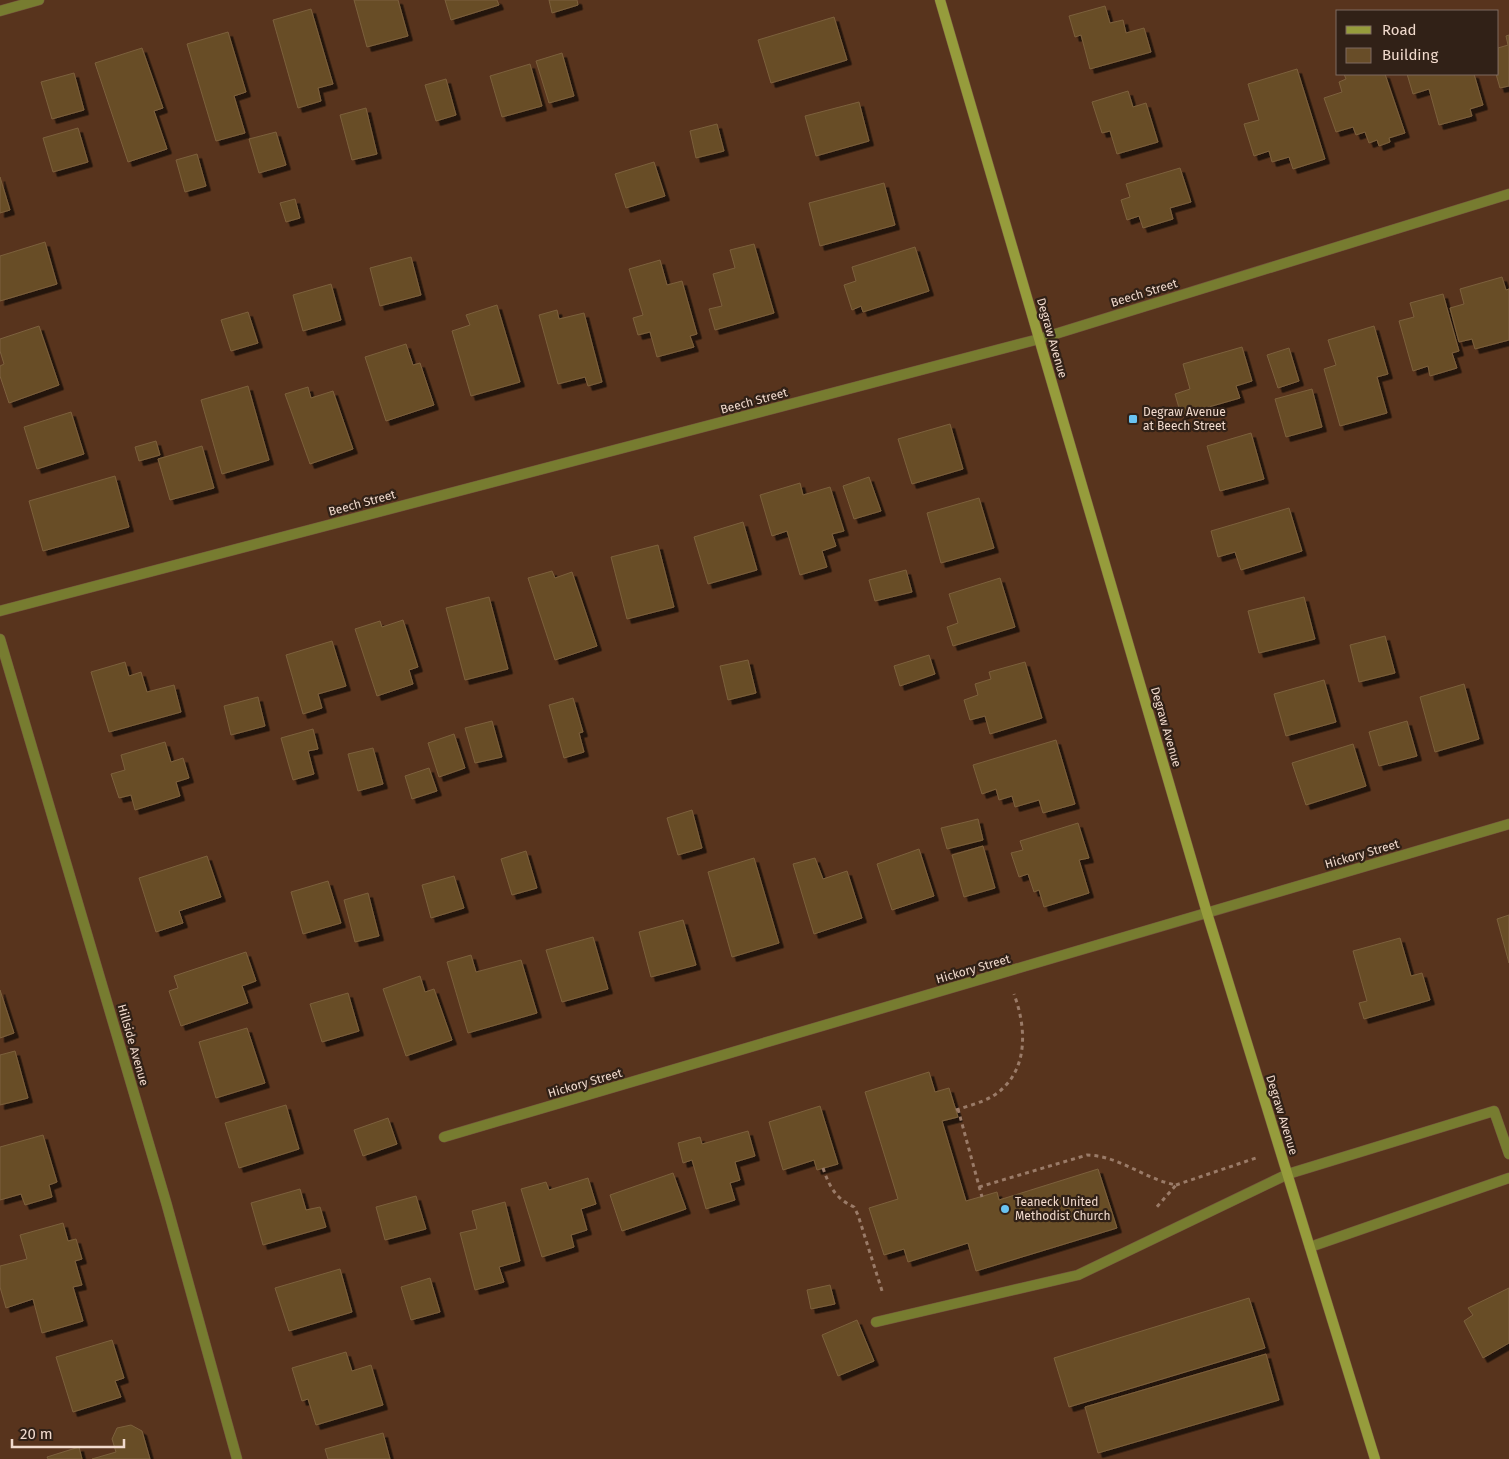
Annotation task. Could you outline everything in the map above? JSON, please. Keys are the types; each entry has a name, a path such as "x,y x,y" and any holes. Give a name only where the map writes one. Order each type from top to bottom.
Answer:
{"main road":[{"name":"Degraw Avenue","path":"940,0 1207,912 1375,1459"}],"street":[{"path":"0,12 39,0"},
{"name":"Beech Street","path":"0,611 1039,339 1509,194"},
{"name":"Hillside Avenue","path":"0,639 166,1202 237,1459"},
{"name":"Hickory Street","path":"444,1137 1509,824"},
{"path":"876,1322 1078,1275 1288,1174 1494,1111 1509,1154"},
{"path":"1310,1247 1509,1178"}],"path":[{"path":"982,1197 957,1109 993,1096 1008,1082 1018,1067 1024,1036 1018,1004 1006,972"},
{"path":"1149,1216 1176,1185 1281,1150"},
{"path":"979,1187 1087,1155 1112,1159 1145,1175 1176,1185"},
{"path":"823,1168 835,1193 846,1203 854,1207 858,1215 891,1318"}],"building":[{"path":"354,0 398,0 408,36 367,47"},
{"path":"445,0 497,0 499,5 451,20"},
{"path":"549,0 577,0 578,5 552,13"},
{"path":"1105,6 1110,23 1123,20 1126,33 1144,28 1151,52 1090,69 1081,35 1075,37 1069,16"},
{"path":"311,9 333,84 318,88 321,101 298,108 273,20"},
{"path":"834,17 847,60 771,83 758,40"},
{"path":"228,32 246,92 234,96 245,133 216,141 187,44"},
{"path":"1509,35 1509,86 1500,88 1496,75 1499,75 1499,48 1508,45 1506,36"},
{"path":"142,48 163,108 154,111 167,149 128,162 95,63"},
{"path":"562,53 574,96 549,103 536,61"},
{"path":"530,64 542,106 502,117 490,76"},
{"path":"1297,69 1325,159 1293,169 1289,157 1272,162 1269,151 1254,156 1244,124 1259,120 1248,84"},
{"path":"74,73 84,110 52,119 41,82"},
{"path":"1344,75 1385,75 1405,133 1389,138 1390,142 1379,146 1377,140 1369,143 1365,132 1356,135 1353,127 1336,132 1324,98 1342,92 1339,82 1346,79"},
{"path":"1407,75 1474,75 1483,105 1470,109 1472,116 1439,125 1429,89 1413,94"},
{"path":"446,79 456,115 436,121 425,85"},
{"path":"1128,91 1133,107 1146,103 1158,142 1117,154 1110,131 1102,133 1092,102"},
{"path":"859,102 869,141 816,156 805,116"},
{"path":"366,108 377,154 352,160 340,115"},
{"path":"717,124 724,151 696,158 690,131"},
{"path":"78,128 88,162 53,172 43,138"},
{"path":"276,132 286,165 259,173 249,139"},
{"path":"197,154 206,186 185,192 176,160"},
{"path":"654,162 665,196 626,208 615,174"},
{"path":"1180,168 1191,202 1170,208 1173,219 1143,228 1139,216 1127,220 1121,200 1130,197 1126,184"},
{"path":"0,177 10,210 0,213"},
{"path":"884,183 895,225 820,246 809,203"},
{"path":"295,199 300,218 286,222 280,203"},
{"path":"45,242 57,284 0,301 0,256"},
{"path":"754,244 774,313 715,330 709,309 722,306 713,274 735,268 730,250"},
{"path":"915,247 929,291 863,312 861,306 852,310 844,285 856,281 852,267"},
{"path":"411,257 421,295 380,306 370,268"},
{"path":"660,260 667,285 682,281 697,334 690,336 694,347 657,357 650,332 638,335 633,318 643,315 629,269"},
{"path":"1502,277 1506,290 1509,289 1509,340 1475,349 1472,339 1459,342 1450,308 1464,304 1460,289"},
{"path":"331,284 341,320 303,331 293,295"},
{"path":"1443,294 1459,351 1452,353 1457,368 1430,376 1428,366 1413,371 1399,321 1414,317 1410,303"},
{"path":"497,305 520,382 471,396 452,331 470,325 466,315"},
{"path":"557,310 559,319 584,313 602,382 588,386 585,377 558,384 539,315"},
{"path":"248,312 258,343 231,351 221,320"},
{"path":"39,326 59,385 9,403 0,376 0,366 4,364 0,351 0,339"},
{"path":"1374,326 1388,374 1377,377 1387,413 1340,426 1324,369 1336,365 1328,340"},
{"path":"406,344 413,365 420,363 434,405 386,421 365,357"},
{"path":"1242,347 1252,381 1236,386 1240,398 1181,415 1175,394 1190,389 1183,364"},
{"path":"1289,348 1299,381 1278,388 1267,355"},
{"path":"248,386 269,460 222,474 201,400"},
{"path":"308,387 311,398 333,391 353,449 310,464 285,394"},
{"path":"1312,389 1322,427 1286,437 1275,399"},
{"path":"71,412 84,454 37,469 24,427"},
{"path":"950,424 963,469 912,484 898,439"},
{"path":"1251,433 1264,479 1220,491 1207,446"},
{"path":"156,441 160,455 139,461 135,447"},
{"path":"202,446 214,488 170,500 158,459"},
{"path":"115,476 129,527 43,551 29,501"},
{"path":"869,477 881,511 854,519 843,486"},
{"path":"800,483 803,495 830,487 844,531 832,534 836,546 822,551 827,567 800,575 787,531 772,536 760,495"},
{"path":"979,498 994,548 941,563 927,513"},
{"path":"1289,508 1302,551 1241,570 1235,552 1218,557 1211,531"},
{"path":"743,522 757,570 708,584 694,537"},
{"path":"658,545 674,607 627,619 611,557"},
{"path":"906,570 912,592 875,601 869,580"},
{"path":"552,571 555,578 572,572 597,646 555,660 528,578"},
{"path":"1000,578 1015,627 953,646 947,627 958,623 949,594"},
{"path":"489,597 508,669 465,680 446,608"},
{"path":"1304,597 1315,639 1259,653 1248,611"},
{"path":"403,620 418,667 409,670 413,684 377,696 355,629 380,621 382,627"},
{"path":"1385,636 1395,673 1359,682 1350,645"},
{"path":"332,641 346,686 318,694 322,708 303,714 286,655"},
{"path":"929,655 935,674 900,686 894,666"},
{"path":"748,660 756,693 728,700 720,666"},
{"path":"125,662 129,676 141,672 147,692 174,685 181,712 109,732 91,672"},
{"path":"1025,662 1042,718 990,734 985,716 970,720 964,700 978,695 975,684 991,679 989,672"},
{"path":"1324,680 1336,722 1286,736 1274,694"},
{"path":"1464,684 1479,739 1435,752 1420,697"},
{"path":"258,697 265,726 231,735 224,706"},
{"path":"573,698 583,732 579,733 584,752 564,758 549,705"},
{"path":"492,721 502,757 475,763 465,728"},
{"path":"1407,721 1417,756 1379,766 1369,732"},
{"path":"313,729 318,749 308,751 314,774 293,780 281,738"},
{"path":"454,734 465,768 439,777 428,743"},
{"path":"1056,740 1075,804 1043,813 1039,800 1015,807 1012,796 999,800 996,789 982,794 973,765"},
{"path":"165,742 171,762 183,758 189,778 176,782 180,796 135,810 131,795 119,798 111,774 125,770 121,755"},
{"path":"1353,744 1366,786 1306,805 1292,763"},
{"path":"373,748 383,784 358,791 348,754"},
{"path":"429,768 437,791 412,799 405,776"},
{"path":"692,810 702,848 678,855 667,818"},
{"path":"978,819 983,840 947,849 941,828"},
{"path":"1078,823 1089,858 1079,860 1089,893 1044,907 1039,890 1034,892 1028,874 1019,877 1011,853 1023,850 1020,841"},
{"path":"983,846 995,888 964,897 952,855"},
{"path":"919,849 934,896 892,910 877,864"},
{"path":"526,851 537,888 512,895 501,859"},
{"path":"207,856 221,897 179,911 183,923 156,932 139,878"},
{"path":"754,858 779,943 732,957 708,872"},
{"path":"815,858 823,879 847,871 862,918 814,934 793,864"},
{"path":"454,876 464,908 431,918 422,885"},
{"path":"328,881 341,923 303,934 291,892"},
{"path":"368,893 379,936 355,942 344,900"},
{"path":"1509,915 1509,963 1497,919"},
{"path":"683,920 696,965 651,977 639,932"},
{"path":"593,937 608,989 562,1002 546,950"},
{"path":"1400,938 1411,976 1422,973 1430,1000 1364,1019 1359,1003 1367,1001 1353,951"},
{"path":"246,952 256,981 242,986 248,1003 181,1026 169,991 178,988 174,976"},
{"path":"471,955 476,972 521,960 537,1013 468,1033 447,962"},
{"path":"420,976 425,992 434,989 452,1040 406,1056 383,989"},
{"path":"0,990 14,1033 0,1038"},
{"path":"348,993 359,1031 322,1042 310,1004"},
{"path":"247,1028 265,1083 216,1098 199,1042"},
{"path":"15,1051 28,1098 0,1105 0,1055"},
{"path":"929,1072 935,1092 949,1088 958,1117 942,1121 966,1201 997,1192 999,1200 1098,1169 1117,1228 976,1271 968,1243 908,1262 904,1249 884,1255 869,1208 898,1199 865,1092"},
{"path":"286,1105 299,1149 239,1168 225,1123"},
{"path":"820,1106 838,1164 817,1170 814,1160 783,1170 769,1122"},
{"path":"388,1118 397,1144 363,1156 354,1130"},
{"path":"748,1131 755,1156 735,1162 740,1180 730,1183 735,1200 706,1209 692,1160 683,1163 678,1143 700,1137 702,1144"},
{"path":"43,1135 57,1182 49,1185 52,1197 25,1205 21,1194 0,1200 0,1147"},
{"path":"673,1173 686,1209 622,1231 610,1195"},
{"path":"588,1178 596,1204 581,1209 587,1230 571,1235 574,1247 542,1257 521,1189 546,1182 549,1190"},
{"path":"300,1189 306,1210 320,1207 326,1227 263,1245 251,1203"},
{"path":"416,1196 426,1229 385,1240 376,1207"},
{"path":"505,1202 520,1261 499,1267 504,1282 475,1290 460,1233 477,1229 472,1211"},
{"path":"63,1223 68,1241 76,1239 82,1259 75,1261 82,1285 73,1287 83,1321 42,1333 33,1299 6,1308 0,1287 0,1266 27,1259 20,1235"},
{"path":"340,1269 352,1312 289,1331 275,1288"},
{"path":"430,1278 440,1312 411,1320 401,1287"},
{"path":"830,1285 835,1304 811,1309 807,1290"},
{"path":"1509,1288 1509,1343 1483,1358 1464,1321 1473,1315 1468,1308"},
{"path":"1249,1298 1265,1348 1069,1407 1054,1358"},
{"path":"857,1320 874,1361 838,1376 822,1335"},
{"path":"112,1340 124,1378 115,1381 121,1397 73,1412 56,1357"},
{"path":"346,1352 352,1371 371,1365 383,1405 316,1425 308,1399 302,1401 292,1368"},
{"path":"1266,1354 1279,1400 1098,1453 1085,1407"},
{"path":"131,1425 142,1431 150,1459 92,1459 116,1452 112,1439 117,1428"},
{"path":"383,1433 390,1459 328,1459 325,1449"},
{"path":"79,1447 82,1459 48,1459 47,1457"}],"place":[{"name":"Degraw Avenue at Beech Street","path":"1133,419"},
{"name":"Teaneck United Methodist Church","path":"1005,1209"}]}
